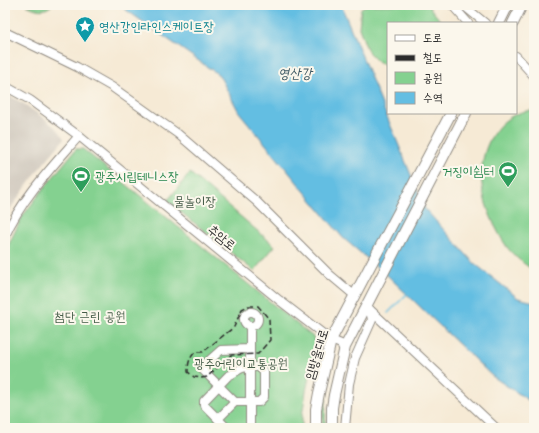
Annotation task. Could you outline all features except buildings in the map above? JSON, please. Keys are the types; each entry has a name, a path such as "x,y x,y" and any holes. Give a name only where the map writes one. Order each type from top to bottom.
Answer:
{"main road":[{"path":"500,22 508,5"},
{"path":"514,22 522,5"},
{"name":"임방울대로","path":"316,428 318,393 331,340 450,114"},
{"name":"임방울대로","path":"332,428 332,408 334,395 344,350 368,308 465,114"},
{"path":"318,393 320,389 327,386 332,388 334,395"}],"street":[{"path":"452,5 467,22"},
{"path":"463,5 484,22"},
{"path":"5,32 77,67 112,87 178,134 257,202 329,274 355,293"},
{"path":"517,57 533,75"},
{"path":"517,67 533,75"},
{"name":"추암로","path":"5,86 30,100 79,136 279,300 331,340 341,344 344,350"},
{"path":"5,236 10,225 24,204 45,176 79,136"},
{"path":"345,428 349,384 355,358 372,320 368,308"},
{"path":"368,308 496,428"},
{"path":"250,327 250,428"},
{"path":"227,428 204,405 204,401 219,386 228,376 243,367 259,367 264,372 264,397 259,402 235,402 219,386 203,370 203,366 221,350 250,349"},
{"path":"218,419 235,402"}],"shaded area":[{"path":"5,93 45,119 59,131 64,139 39,169 5,216"}],"green space":[{"path":"26,5 52,5 42,10"},
{"path":"367,5 428,5 441,22 387,22 387,66 376,60 368,52 359,28 361,8"},
{"name":"거징이쉼터","path":"534,110 534,271 513,254 507,247 491,218 483,193 482,172 483,159 487,147 492,136 500,126 509,118 521,112"},
{"name":"첨단 근린 공원","path":"76,149 83,149 313,337 316,346 306,391 302,416 302,428 5,428 5,252 22,217"},
{"name":"물놀이장","path":"190,173 275,246 254,271 167,201"},
{"path":"326,398 325,428 322,428 323,408"}],"water":[{"name":"영산강","path":"119,5 341,5 425,209 474,263 518,298 534,302 534,404 492,376 387,275 343,238 239,112 219,75"}],"waterway":[{"path":"388,313 408,293"}],"railway":[{"path":"248,306 258,306 269,319 270,340 258,354 231,355 207,377 194,377 188,372 189,361 193,354 195,352 203,352 234,327 242,309 248,306"}],"place":[{"name":"영산강인라인스케이트장","path":"85,43"},
{"name":"거징이쉼터","path":"508,188"},
{"name":"광주시립테니스장","path":"81,193"}],"park label":[{"name":"광주어린이교통공원","path":"241,363"}]}
